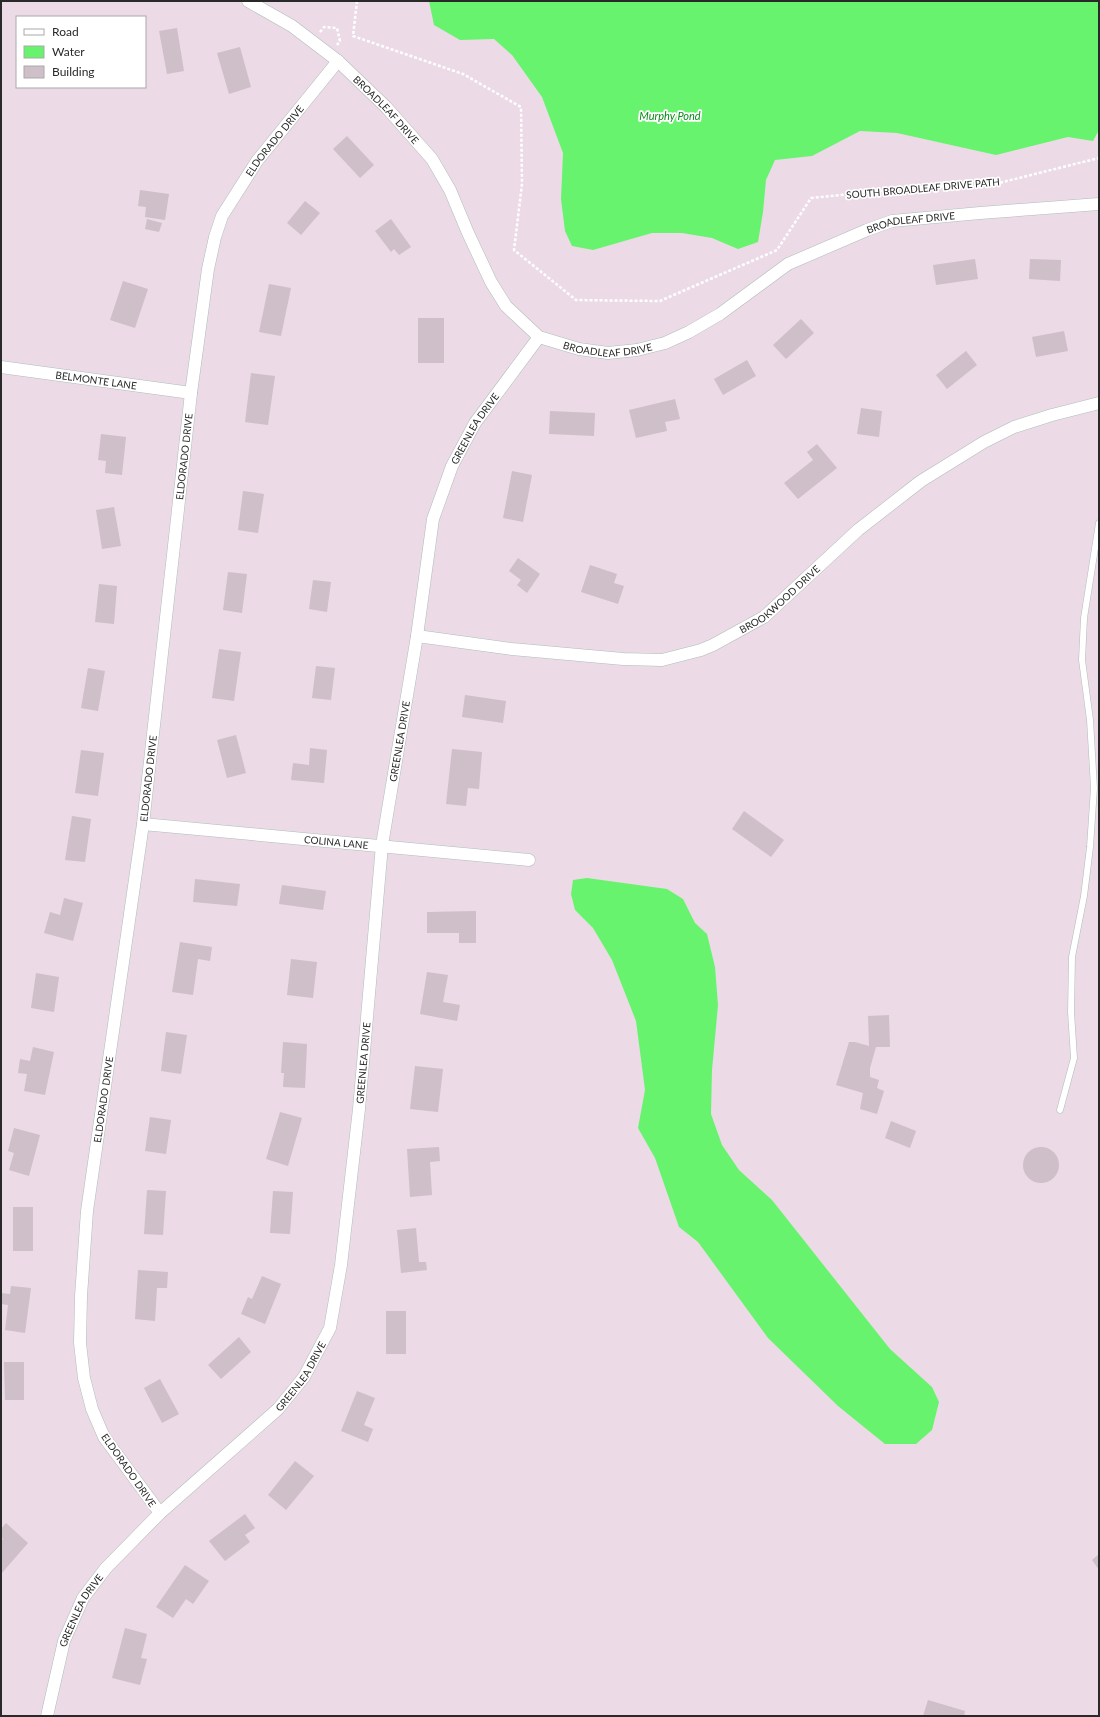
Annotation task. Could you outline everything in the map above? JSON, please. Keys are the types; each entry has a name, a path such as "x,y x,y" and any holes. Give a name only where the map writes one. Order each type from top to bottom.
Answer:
{"street":[{"name":"BROADLEAF DRIVE","path":"248,1 292,26 338,62 386,108 432,159 450,190 491,282 506,306 539,337 573,348 608,353 637,350 665,343 689,332 720,314 788,264 867,230 892,221 980,212 1099,204"},
{"name":"ELDORADO DRIVE","path":"160,1513 104,1437 92,1409 84,1378 80,1343 81,1296 87,1211 143,824 191,393 208,269 215,237 222,216 257,161 338,62"},
{"name":"GREENLEA DRIVE","path":"47,1716 64,1641 83,1598 106,1568 160,1513 278,1409 304,1377 330,1328 341,1265 359,1109 382,846 418,636 433,519 452,466 476,424 539,337"},
{"name":"BELMONTE LANE","path":"1,367 191,393"},
{"name":"BROOKWOOD DRIVE","path":"418,636 512,649 623,659 662,660 701,650 714,645 764,617 858,530 921,482 984,442 1014,427 1052,415 1099,403"},
{"name":"COLINA LANE","path":"143,824 529,860"}],"lane":[{"path":"1060,1110 1074,1058 1071,1012 1072,957 1084,896 1090,847 1094,788 1090,720 1082,660 1084,618 1099,523"}],"path":[{"name":"SOUTH BROADLEAF DRIVE PATH","path":"357,1 353,36 463,74 521,107 522,184 514,250 576,300 660,301 776,250 811,198 908,188 995,184 1099,158"}],"water":[{"name":"Murphy Pond","path":"429,1 1099,1 1099,130 1093,141 1068,137 996,155 897,133 860,131 812,156 775,160 766,180 758,242 738,249 712,238 682,233 652,233 593,250 572,246 565,231 561,199 563,153 542,97 512,55 494,39 460,40 434,25"},
{"path":"587,878 667,889 683,899 695,923 707,934 715,967 718,1005 712,1070 711,1114 722,1145 739,1170 772,1200 890,1349 932,1387 939,1402 932,1430 916,1444 885,1444 838,1406 768,1338 698,1242 679,1227 655,1158 638,1128 645,1090 636,1021 612,960 593,928 575,910 571,894 573,880"}],"building":[{"path":"177,28 184,71 167,74 159,31"},
{"path":"240,47 251,87 229,94 217,53"},
{"path":"347,136 374,165 360,178 333,149"},
{"path":"140,190 169,194 165,220 145,217 146,207 138,206"},
{"path":"305,201 320,213 301,235 287,223"},
{"path":"147,219 162,223 159,232 145,229"},
{"path":"391,219 411,247 399,255 394,249 391,252 375,231"},
{"path":"975,259 978,279 936,285 933,265"},
{"path":"1030,259 1061,260 1060,281 1029,279"},
{"path":"123,281 148,289 135,328 110,320"},
{"path":"269,284 291,288 281,336 259,332"},
{"path":"418,318 444,318 444,363 418,363"},
{"path":"801,319 814,333 786,359 773,345"},
{"path":"1064,331 1068,351 1036,357 1032,337"},
{"path":"966,351 977,365 947,389 936,375"},
{"path":"747,360 756,376 723,395 714,379"},
{"path":"251,373 275,376 268,425 245,422"},
{"path":"675,399 680,419 665,422 667,431 636,438 629,410"},
{"path":"861,408 882,411 879,437 857,434"},
{"path":"550,411 595,413 594,436 549,434"},
{"path":"101,434 126,437 122,475 105,473 106,461 98,460"},
{"path":"817,444 837,468 798,499 784,483 813,460 807,452"},
{"path":"512,471 532,475 523,522 503,518"},
{"path":"243,491 264,494 258,533 238,530"},
{"path":"114,507 121,546 102,549 96,510"},
{"path":"518,558 540,574 527,593 517,585 521,580 509,571"},
{"path":"590,565 617,574 614,583 624,586 618,604 581,592"},
{"path":"228,572 247,574 242,613 223,610"},
{"path":"313,580 331,582 327,612 309,609"},
{"path":"99,584 117,586 114,624 95,622"},
{"path":"219,649 241,652 234,701 212,698"},
{"path":"316,666 335,668 331,700 312,698"},
{"path":"88,668 105,671 98,711 81,708"},
{"path":"465,695 506,701 503,723 462,717"},
{"path":"236,735 246,773 227,778 217,740"},
{"path":"310,748 327,750 324,783 291,780 293,763 309,765"},
{"path":"452,749 482,752 479,789 468,788 466,806 446,804"},
{"path":"81,750 104,753 98,796 75,793"},
{"path":"744,811 784,840 771,857 732,829"},
{"path":"72,816 91,819 85,862 65,860"},
{"path":"195,879 240,884 237,906 193,902"},
{"path":"282,885 326,891 323,910 279,904"},
{"path":"64,898 83,903 73,941 44,933 50,912 60,915"},
{"path":"476,911 476,943 459,943 459,933 427,933 427,912"},
{"path":"180,942 212,947 210,961 198,959 193,995 172,992"},
{"path":"291,959 317,962 313,998 287,995"},
{"path":"427,972 448,975 443,1002 460,1005 457,1021 420,1014"},
{"path":"36,973 59,977 54,1012 31,1008"},
{"path":"889,1015 890,1047 876,1047 870,1068 870,1077 879,1080 877,1088 884,1091 877,1114 860,1109 863,1093 836,1085 849,1042 869,1046 868,1016"},
{"path":"166,1032 187,1035 181,1074 161,1071"},
{"path":"283,1042 307,1044 305,1088 283,1087 284,1073 281,1073"},
{"path":"33,1047 54,1052 45,1095 24,1091 27,1074 18,1073 20,1059 30,1061"},
{"path":"415,1066 443,1069 438,1112 410,1109"},
{"path":"280,1112 302,1118 288,1166 266,1159"},
{"path":"150,1117 171,1120 166,1154 145,1151"},
{"path":"891,1121 916,1131 910,1148 885,1138"},
{"path":"14,1128 40,1135 29,1176 9,1170 14,1153 8,1151"},
{"path":"439,1147 440,1161 430,1162 432,1195 410,1197 407,1149"},
{"path":"1045,1147 1054,1152 1058,1158 1058,1172 1054,1178 1045,1183 1037,1183 1028,1178 1024,1172 1023,1161 1028,1152 1034,1148"},
{"path":"147,1190 166,1191 163,1235 144,1234"},
{"path":"273,1191 293,1192 290,1234 270,1233"},
{"path":"13,1207 33,1207 33,1251 13,1251"},
{"path":"416,1228 419,1262 426,1262 427,1270 401,1273 397,1230"},
{"path":"138,1270 168,1272 167,1288 157,1288 155,1321 135,1319"},
{"path":"262,1276 281,1284 265,1324 241,1314 248,1297 252,1299"},
{"path":"11,1286 31,1288 25,1333 5,1330 8,1305 1,1304 1,1293 10,1294"},
{"path":"386,1311 406,1311 406,1354 386,1354"},
{"path":"239,1337 251,1352 221,1379 208,1365"},
{"path":"4,1362 24,1362 24,1400 5,1400"},
{"path":"160,1379 179,1414 162,1423 144,1388"},
{"path":"357,1391 375,1398 364,1425 373,1429 368,1442 341,1431"},
{"path":"295,1461 314,1476 286,1510 268,1495"},
{"path":"245,1514 255,1528 245,1535 250,1542 225,1561 209,1541"},
{"path":"6,1523 28,1543 1,1574 1,1542 3,1539 1,1537 1,1529"},
{"path":"1099,1554 1099,1570 1092,1560"},
{"path":"185,1565 209,1581 193,1604 186,1599 173,1618 156,1607"},
{"path":"125,1628 147,1634 141,1658 147,1659 140,1685 112,1678"},
{"path":"928,1700 965,1711 964,1716 923,1716"}]}
